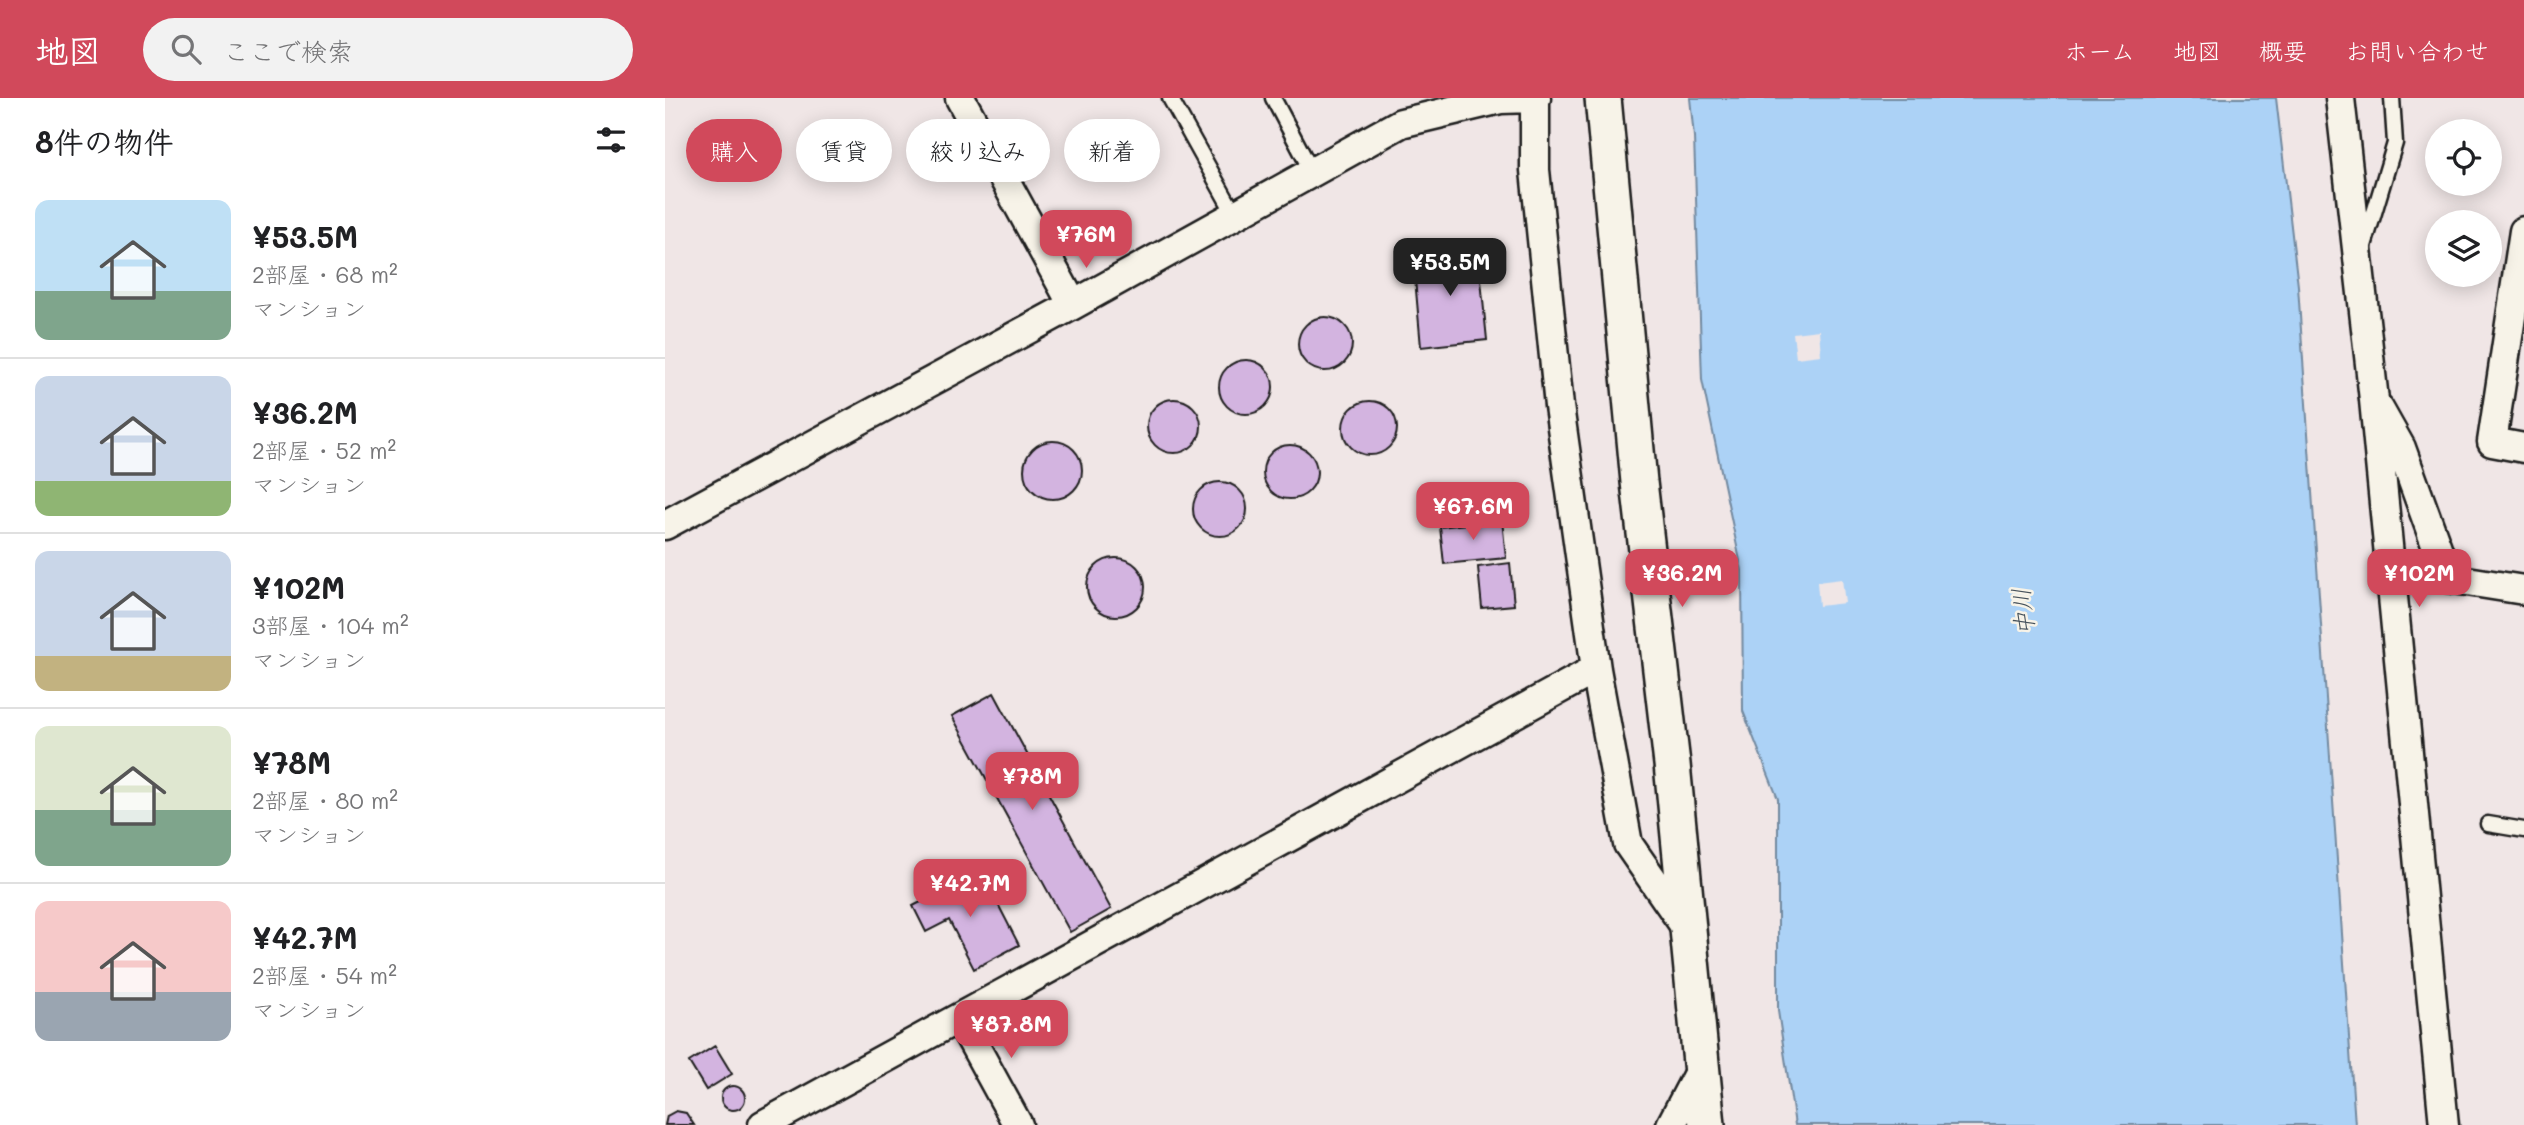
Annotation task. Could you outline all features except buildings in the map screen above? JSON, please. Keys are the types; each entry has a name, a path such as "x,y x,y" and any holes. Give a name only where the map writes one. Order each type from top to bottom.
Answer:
{"street":[{"path":"960,98 1073,305"},
{"path":"665,525 1073,305 1402,123 1501,99 1535,98 1535,170 1559,406 1596,669 1628,844 1689,932"},
{"path":"1603,98 1639,482 1689,932 1707,1125"},
{"path":"2340,98 2374,400 2444,1125"},
{"path":"2524,231 2492,442 2524,448"},
{"path":"2374,400 2401,448 2448,578 2524,590"},
{"path":"762,1125 1596,669"},
{"path":"960,1019 1019,1125"},
{"path":"1671,1125 1701,1068"}],"lane":[{"path":"1170,98 1235,215"},
{"path":"1273,98 1312,172"},
{"path":"2358,265 2395,143 2392,98"},
{"path":"2488,824 2524,830"}],"water":[{"name":"中川","path":"1690,98 2276,98 2298,286 2355,1125 1795,1125 1778,1011 1778,799 1743,711 1742,570 1702,380 1694,137"}],"pier":[{"path":"1819,330 1821,355 1796,358 1793,333"},
{"path":"1842,579 1845,603 1819,606 1817,582"}]}
